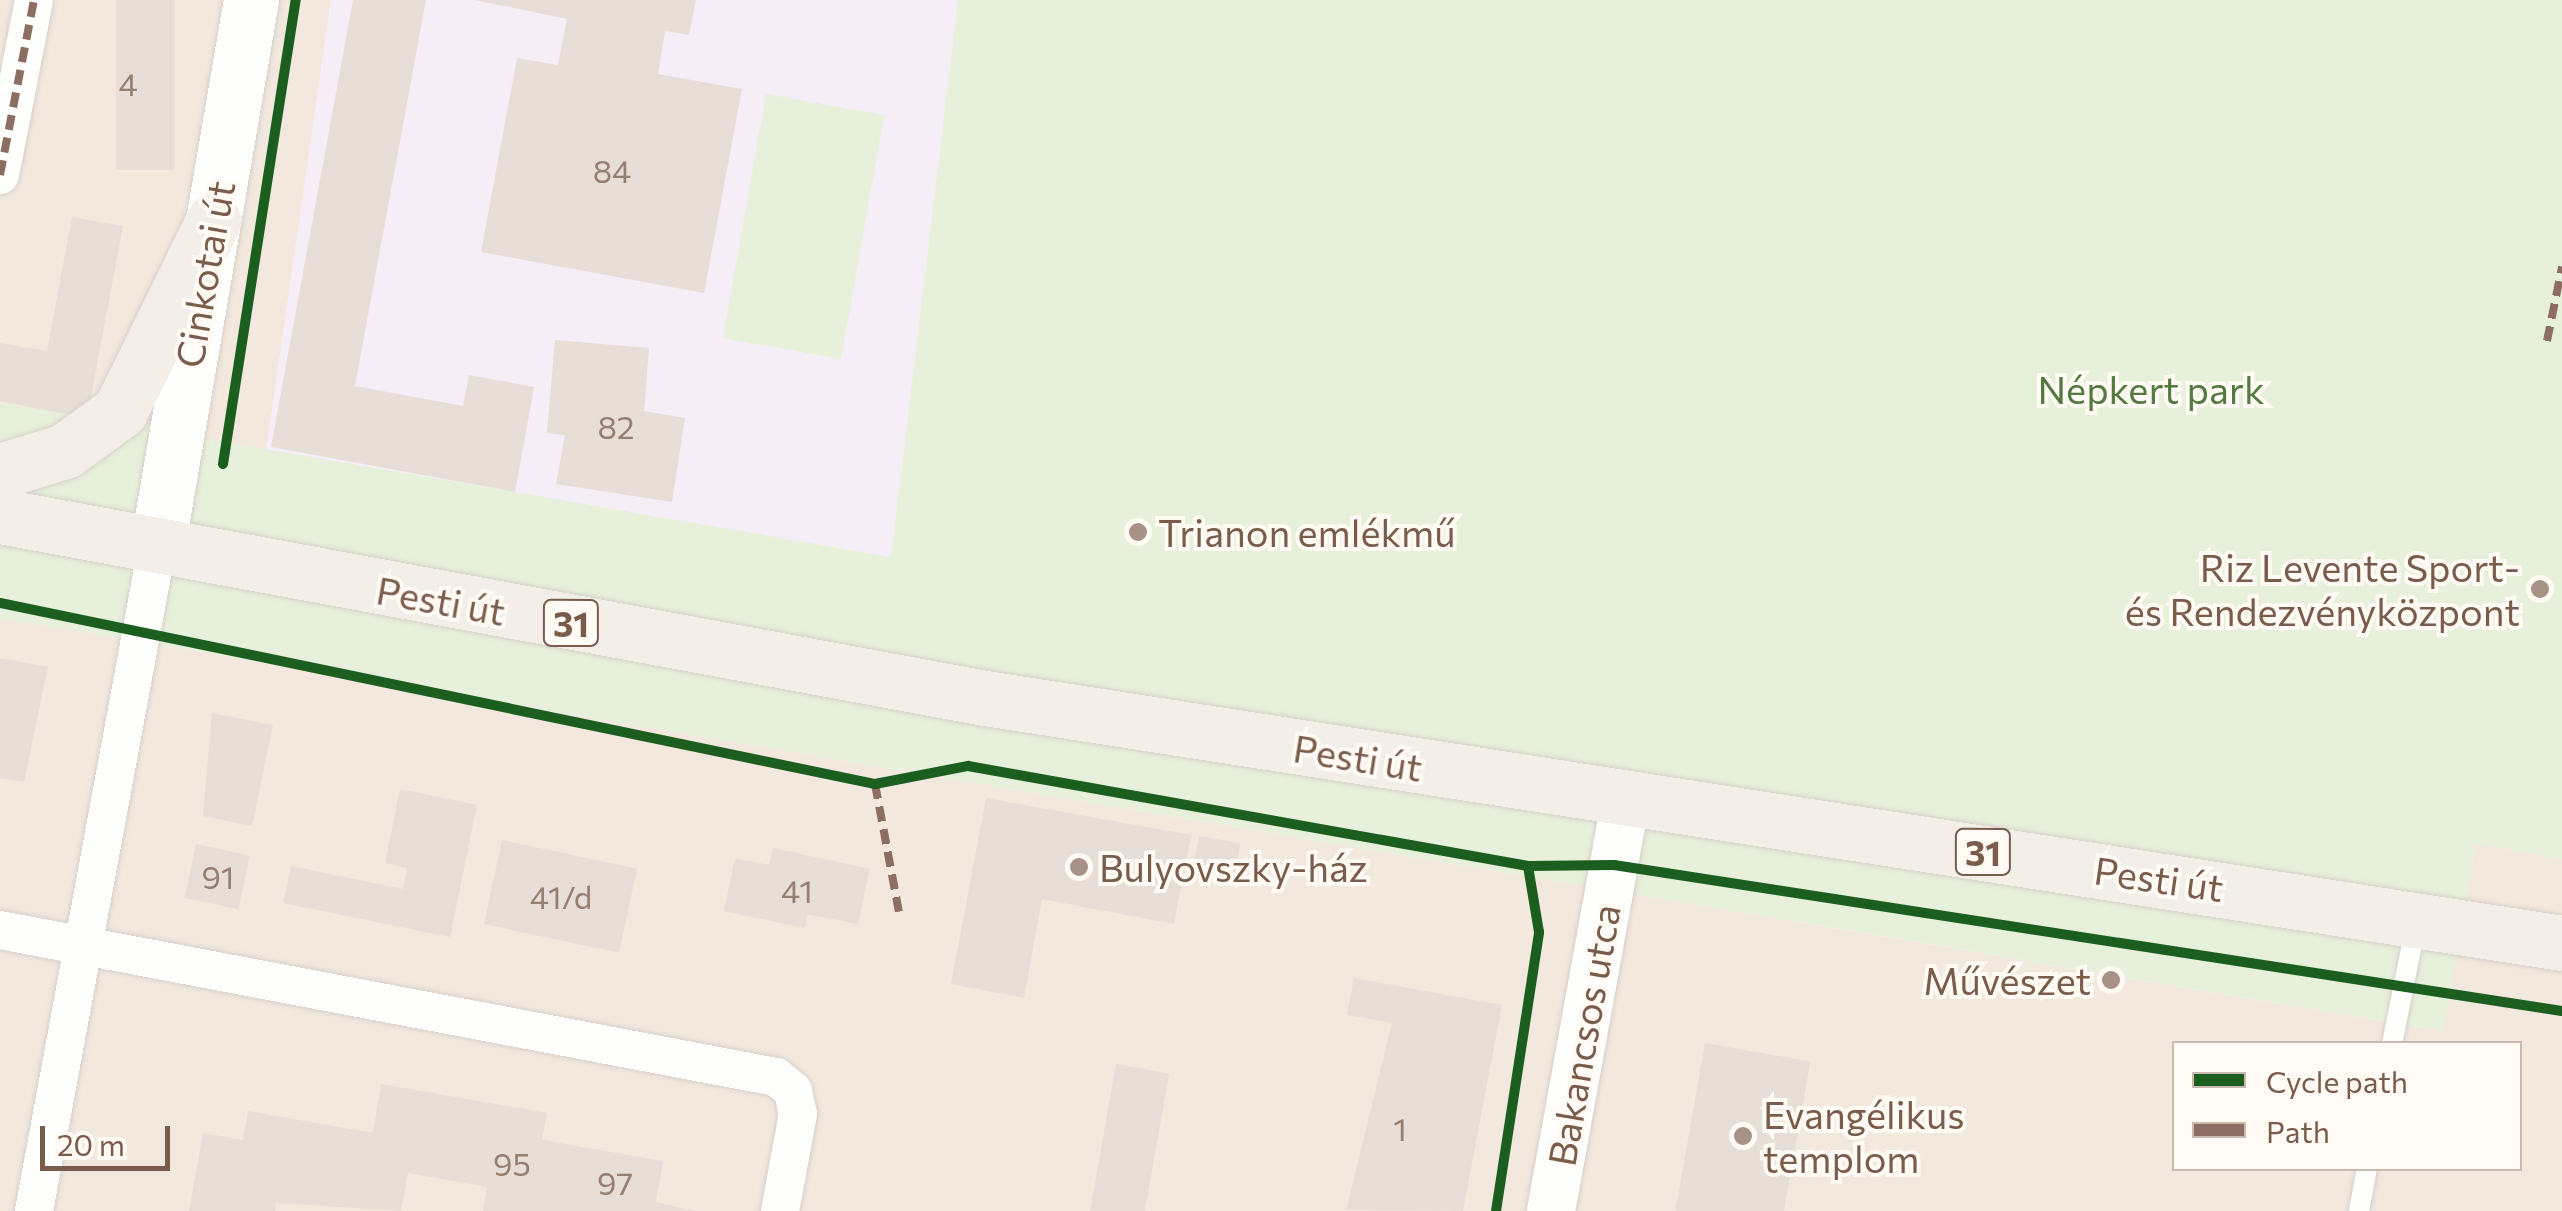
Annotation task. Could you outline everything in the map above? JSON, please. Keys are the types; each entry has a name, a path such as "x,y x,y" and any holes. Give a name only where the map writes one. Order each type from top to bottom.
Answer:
{"main road":[{"name":"Cinkotai út","path":"157,548 251,0"},
{"path":"0,470 65,451 120,411 213,221"},
{"name":"Pesti út","path":"0,516 985,698 2562,943"}],"street":[{"path":"0,175 34,0"},
{"path":"34,1211 157,548"},
{"name":"Bakancsos utca","path":"1551,1211 1626,800"},
{"path":"0,930 776,1077 793,1091 798,1114 780,1211"}],"lane":[{"path":"2393,1041 2418,918"},
{"path":"2359,1211 2367,1171"}],"shaded area":[{"path":"0,0 331,0 266,453 0,403"},
{"path":"331,0 958,0 891,557 266,453"},
{"path":"0,618 2442,1031 2476,843 2562,859 2562,1211 0,1211"}],"green space":[{"name":"Népkert park","path":"958,0 2562,0 2562,859 2476,843 2443,1031 0,618 0,403 891,557"},
{"path":"766,94 884,115 841,359 723,338"}],"building":[{"path":"116,0 175,0 175,170 116,170"},
{"path":"353,0 426,0 355,386 463,406 469,375 534,387 515,492 271,447"},
{"path":"475,0 696,0 689,35 665,31 658,74 742,89 704,293 481,252 517,58 558,65 567,19"},
{"path":"72,217 123,226 87,418 0,401 0,343 47,351"},
{"path":"555,340 649,348 644,411 685,418 672,502 556,484 565,435 547,433"},
{"path":"0,658 48,667 24,782 0,778"},
{"path":"212,713 273,725 252,826 203,816"},
{"path":"400,789 477,805 450,937 283,903 291,866 403,889 407,868 385,863"},
{"name":"Bulyovszky-ház","path":"986,798 1191,835 1174,924 1042,899 1024,998 951,984"},
{"path":"1199,836 1240,843 1234,881 1192,873"},
{"path":"502,840 637,869 619,953 484,924"},
{"path":"196,844 250,855 238,909 185,898"},
{"path":"773,848 870,869 858,924 807,914 805,928 724,911 735,858 769,865"},
{"path":"1354,978 1502,1005 1463,1211 1346,1210 1392,1023 1347,1015"},
{"name":"Evangélikus templom","path":"1705,1043 1810,1062 1784,1211 1675,1210"},
{"path":"1116,1064 1169,1073 1145,1211 1090,1211"},
{"path":"381,1084 547,1113 542,1140 663,1161 656,1202 695,1211 483,1211 487,1187 408,1173 401,1211 276,1203 275,1211 189,1211 203,1133 243,1140 248,1111 373,1133"}],"marked path":[{"path":"0,175 34,0"},
{"path":"2547,341 2562,267"},
{"path":"875,784 899,912"}],"cycle path":[{"path":"223,464 296,0"},
{"path":"0,603 875,784 968,766 1528,866 1614,865 2562,1011"},
{"path":"1496,1211 1539,932 1528,866"}],"place":[{"name":"Trianon emlékmű","path":"1138,532"},
{"name":"Riz Levente Sport- és Rendezvényközpont","path":"2540,589"},
{"name":"Bulyovszky-ház","path":"1079,867"},
{"name":"Művészet","path":"2111,980"},
{"name":"Evangélikus templom","path":"1743,1136"}]}
